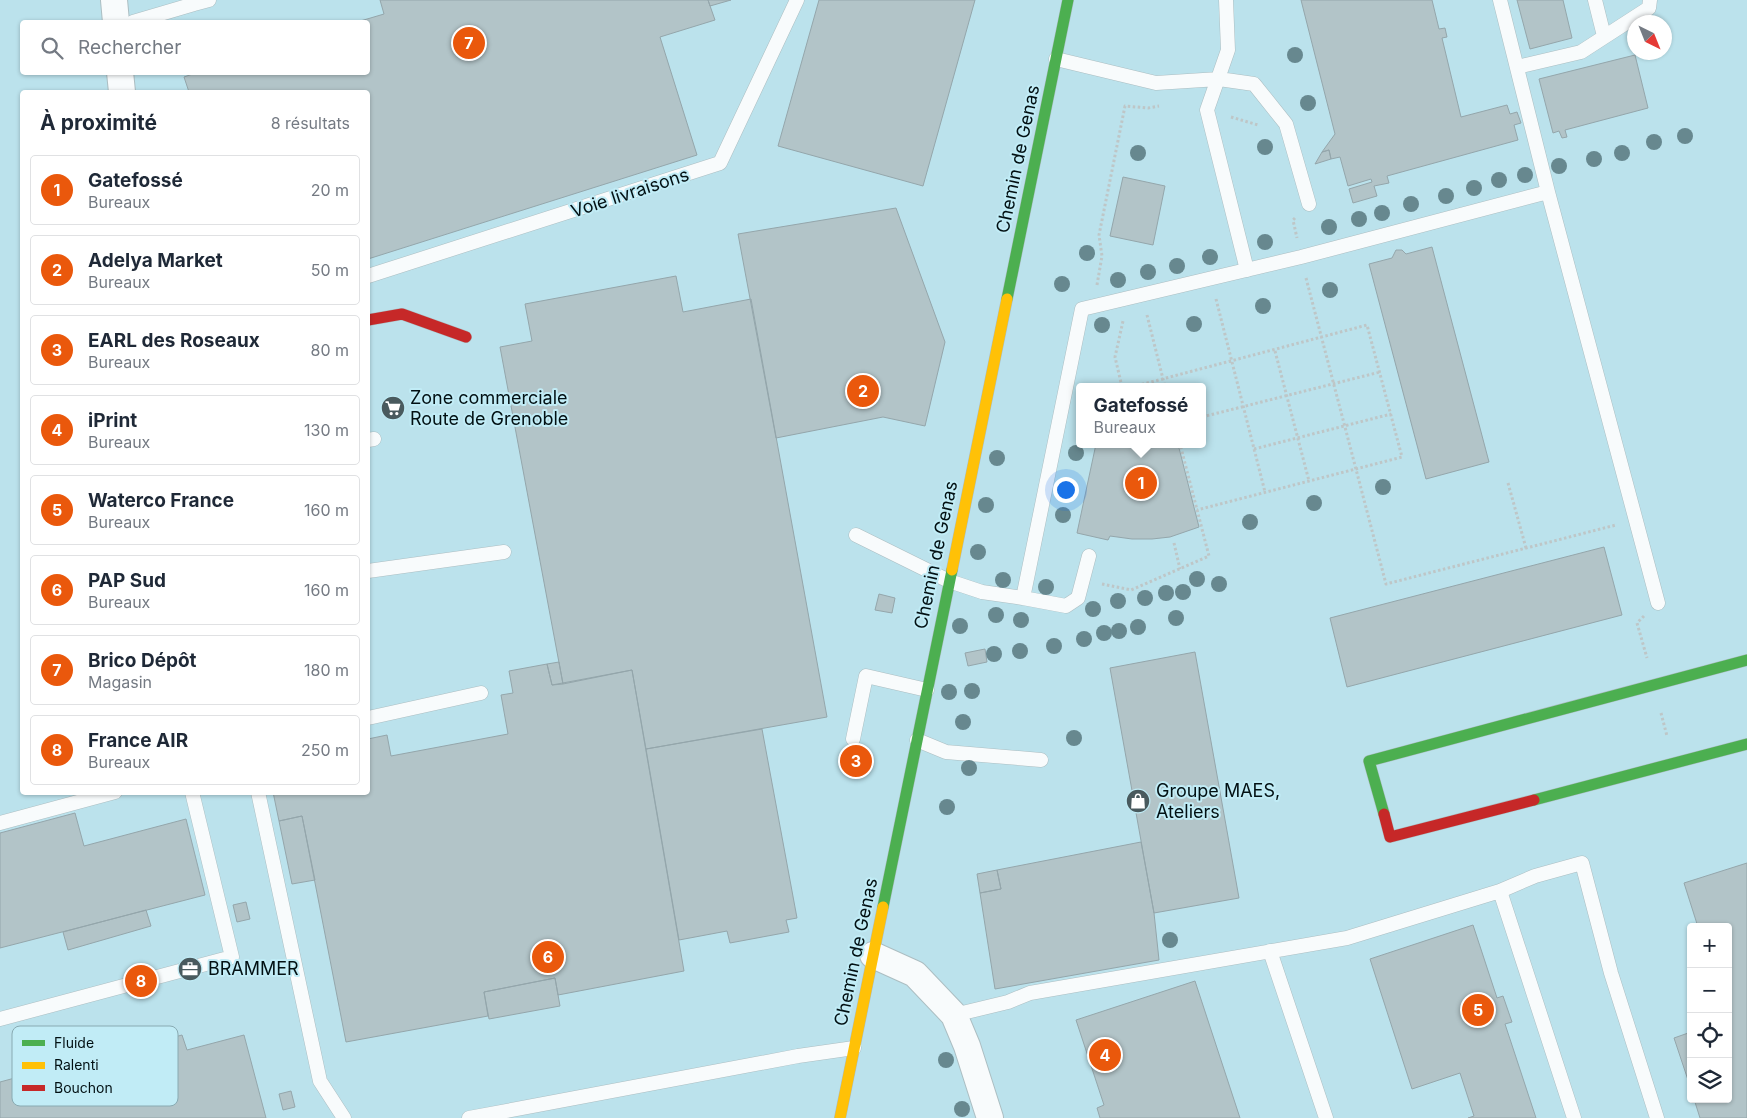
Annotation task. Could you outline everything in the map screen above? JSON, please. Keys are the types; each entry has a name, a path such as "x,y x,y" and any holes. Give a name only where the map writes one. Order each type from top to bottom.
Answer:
{"street":[{"path":"114,0 116,20"},
{"name":"Chemin de Genas","path":"840,1118 1068,0"},
{"path":"120,75 122,90"},
{"path":"370,320 402,314 466,336"},
{"path":"1747,660 1370,761 1390,837 1747,744"},
{"path":"873,955 915,974 954,1015 967,1046 990,1118"}],"lane":[{"path":"139,20 193,2 209,0"},
{"name":"Voie livraisons","path":"370,275 720,163 797,0"},
{"path":"1226,0 1228,50 1219,79 1206,110 1247,270"},
{"path":"1500,0 1548,192 1658,603"},
{"path":"1595,0 1604,36"},
{"path":"1517,67 1581,52 1649,8 1650,0"},
{"path":"1056,59 1156,83 1219,79 1254,84 1286,124 1309,204"},
{"path":"1023,598 1082,309 1301,257 1548,192"},
{"path":"856,535 949,581 982,592 1066,606 1078,598 1089,556"},
{"path":"370,571 504,552"},
{"path":"853,739 866,676 927,690"},
{"path":"370,718 481,693"},
{"path":"917,740 946,752 1041,760"},
{"path":"0,822 104,795"},
{"path":"0,1019 232,957 193,795"},
{"path":"259,795 320,1081 344,1118"},
{"path":"954,1015 1008,1002 1030,993 1347,938 1500,890 1534,876 1582,863 1611,974 1658,1118"},
{"path":"1500,890 1574,1118"},
{"path":"1270,951 1326,1118"},
{"path":"469,1118 798,1056 854,1048"}],"path":[{"path":"1121,383 1115,357 1125,311 1119,289 1102,292 1097,284 1102,256 1100,235 1125,106 1148,108 1162,105"},
{"path":"1206,110 1263,126"},
{"path":"1309,204 1293,220 1344,426 1386,584 1636,520"},
{"path":"1210,278 1265,492"},
{"path":"1142,295 1164,383"},
{"path":"1148,383 1322,339 1368,325 1402,457 1197,510"},
{"path":"1275,351 1309,481"},
{"path":"1206,416 1380,372"},
{"path":"1254,449 1391,414"},
{"path":"1084,580 1131,590 1209,556 1181,448"},
{"path":"1508,483 1526,548"},
{"path":"1174,544 1180,568"}],"shaded area":[{"path":"0,0 1747,0 1747,1118 0,1118"}],"building":[{"path":"380,0 708,0 715,20 660,37 697,155 370,258 370,90 188,90 184,77 190,75 370,75 370,20 364,20 384,14"},
{"path":"708,0 731,0 710,6"},
{"path":"819,0 975,0 923,186 778,146"},
{"path":"1301,0 1432,0 1439,29 1445,28 1447,37 1442,38 1461,117 1507,105 1510,114 1517,112 1521,123 1514,125 1518,140 1387,176 1389,183 1374,186 1377,196 1353,203 1349,189 1372,182 1371,179 1348,186 1340,157 1331,159 1329,150 1322,152 1335,134"},
{"path":"1517,0 1563,0 1572,38 1530,49"},
{"path":"1627,57 1627,60 1636,60 1648,108 1565,130 1567,137 1562,138 1559,131 1553,133 1539,79"},
{"path":"1329,150 1331,159 1315,164 1322,152"},
{"path":"1123,177 1165,186 1153,245 1110,236"},
{"path":"896,208 945,342 925,426 883,417 776,438 738,234"},
{"path":"1432,247 1489,462 1426,479 1369,264 1392,258 1396,250 1402,250 1406,254"},
{"path":"676,276 683,312 751,299 827,717 646,749 632,670 563,684 500,347 532,341 525,304"},
{"path":"1095,448 1179,448 1199,527 1170,537 1152,539 1110,536 1108,540 1077,533"},
{"path":"1604,547 1622,615 1347,687 1330,618"},
{"path":"879,594 895,598 892,613 875,610"},
{"path":"985,649 987,662 968,666 965,653"},
{"path":"1195,652 1239,898 1154,913 1110,668"},
{"path":"559,662 563,684 552,685 547,664"},
{"path":"547,664 552,685 632,670 684,971 558,995 555,978 484,992 488,1016 346,1042 302,816 279,821 274,795 370,795 370,739 387,735 391,756 508,734 501,695 513,693 509,671"},
{"path":"762,729 797,918 786,920 789,932 730,943 727,931 679,940 646,749"},
{"path":"75,813 84,846 186,819 205,895 0,948 0,833"},
{"path":"302,816 315,880 292,884 279,821"},
{"path":"1141,842 1154,913 1159,960 995,989 980,893 1001,889 997,870"},
{"path":"1747,863 1747,1118 1700,1118 1695,1103 1732,1103 1732,923 1697,923 1684,883"},
{"path":"997,870 1001,889 980,893 977,874"},
{"path":"246,902 250,919 237,922 233,905"},
{"path":"146,910 151,926 68,950 63,932"},
{"path":"1473,925 1497,998 1503,996 1512,1022 1505,1024 1536,1118 1468,1118 1474,1116 1460,1073 1412,1089 1370,959"},
{"path":"555,978 560,1006 489,1019 484,992"},
{"path":"1195,981 1240,1118 1100,1118 1097,1108 1104,1105 1076,1020"},
{"path":"1687,1033 1687,1077 1674,1038"},
{"path":"182,1035 187,1050 244,1035 266,1118 0,1118 0,1082 12,1079 12,1106 178,1106 178,1036"},
{"path":"291,1091 295,1107 283,1110 279,1094"}],"traffic: fast":[{"path":"1007,299 1068,0"},
{"path":"883,907 952,570"},
{"path":"1384,814 1369,761 1747,660"},
{"path":"1534,800 1747,744"}],"traffic: slow":[{"path":"952,570 1007,299"},
{"path":"840,1118 883,907"}],"traffic: jam":[{"path":"370,320 402,314 466,337"},
{"path":"1384,814 1390,837 1534,800"}],"place":[{"name":"Brico Dépôt","path":"469,43"},
{"name":"Adelya Market","path":"863,391"},
{"name":"Zone commerciale Route de Grenoble","path":"393,408"},
{"name":"Gatefossé","path":"1141,483"},
{"name":"EARL des Roseaux","path":"856,761"},
{"name":"Groupe MAES, Ateliers","path":"1138,801"},
{"name":"PAP Sud","path":"548,957"},
{"name":"BRAMMER","path":"190,969"},
{"name":"France AIR","path":"141,981"},
{"name":"Waterco France","path":"1478,1010"},
{"name":"iPrint","path":"1105,1055"}]}
